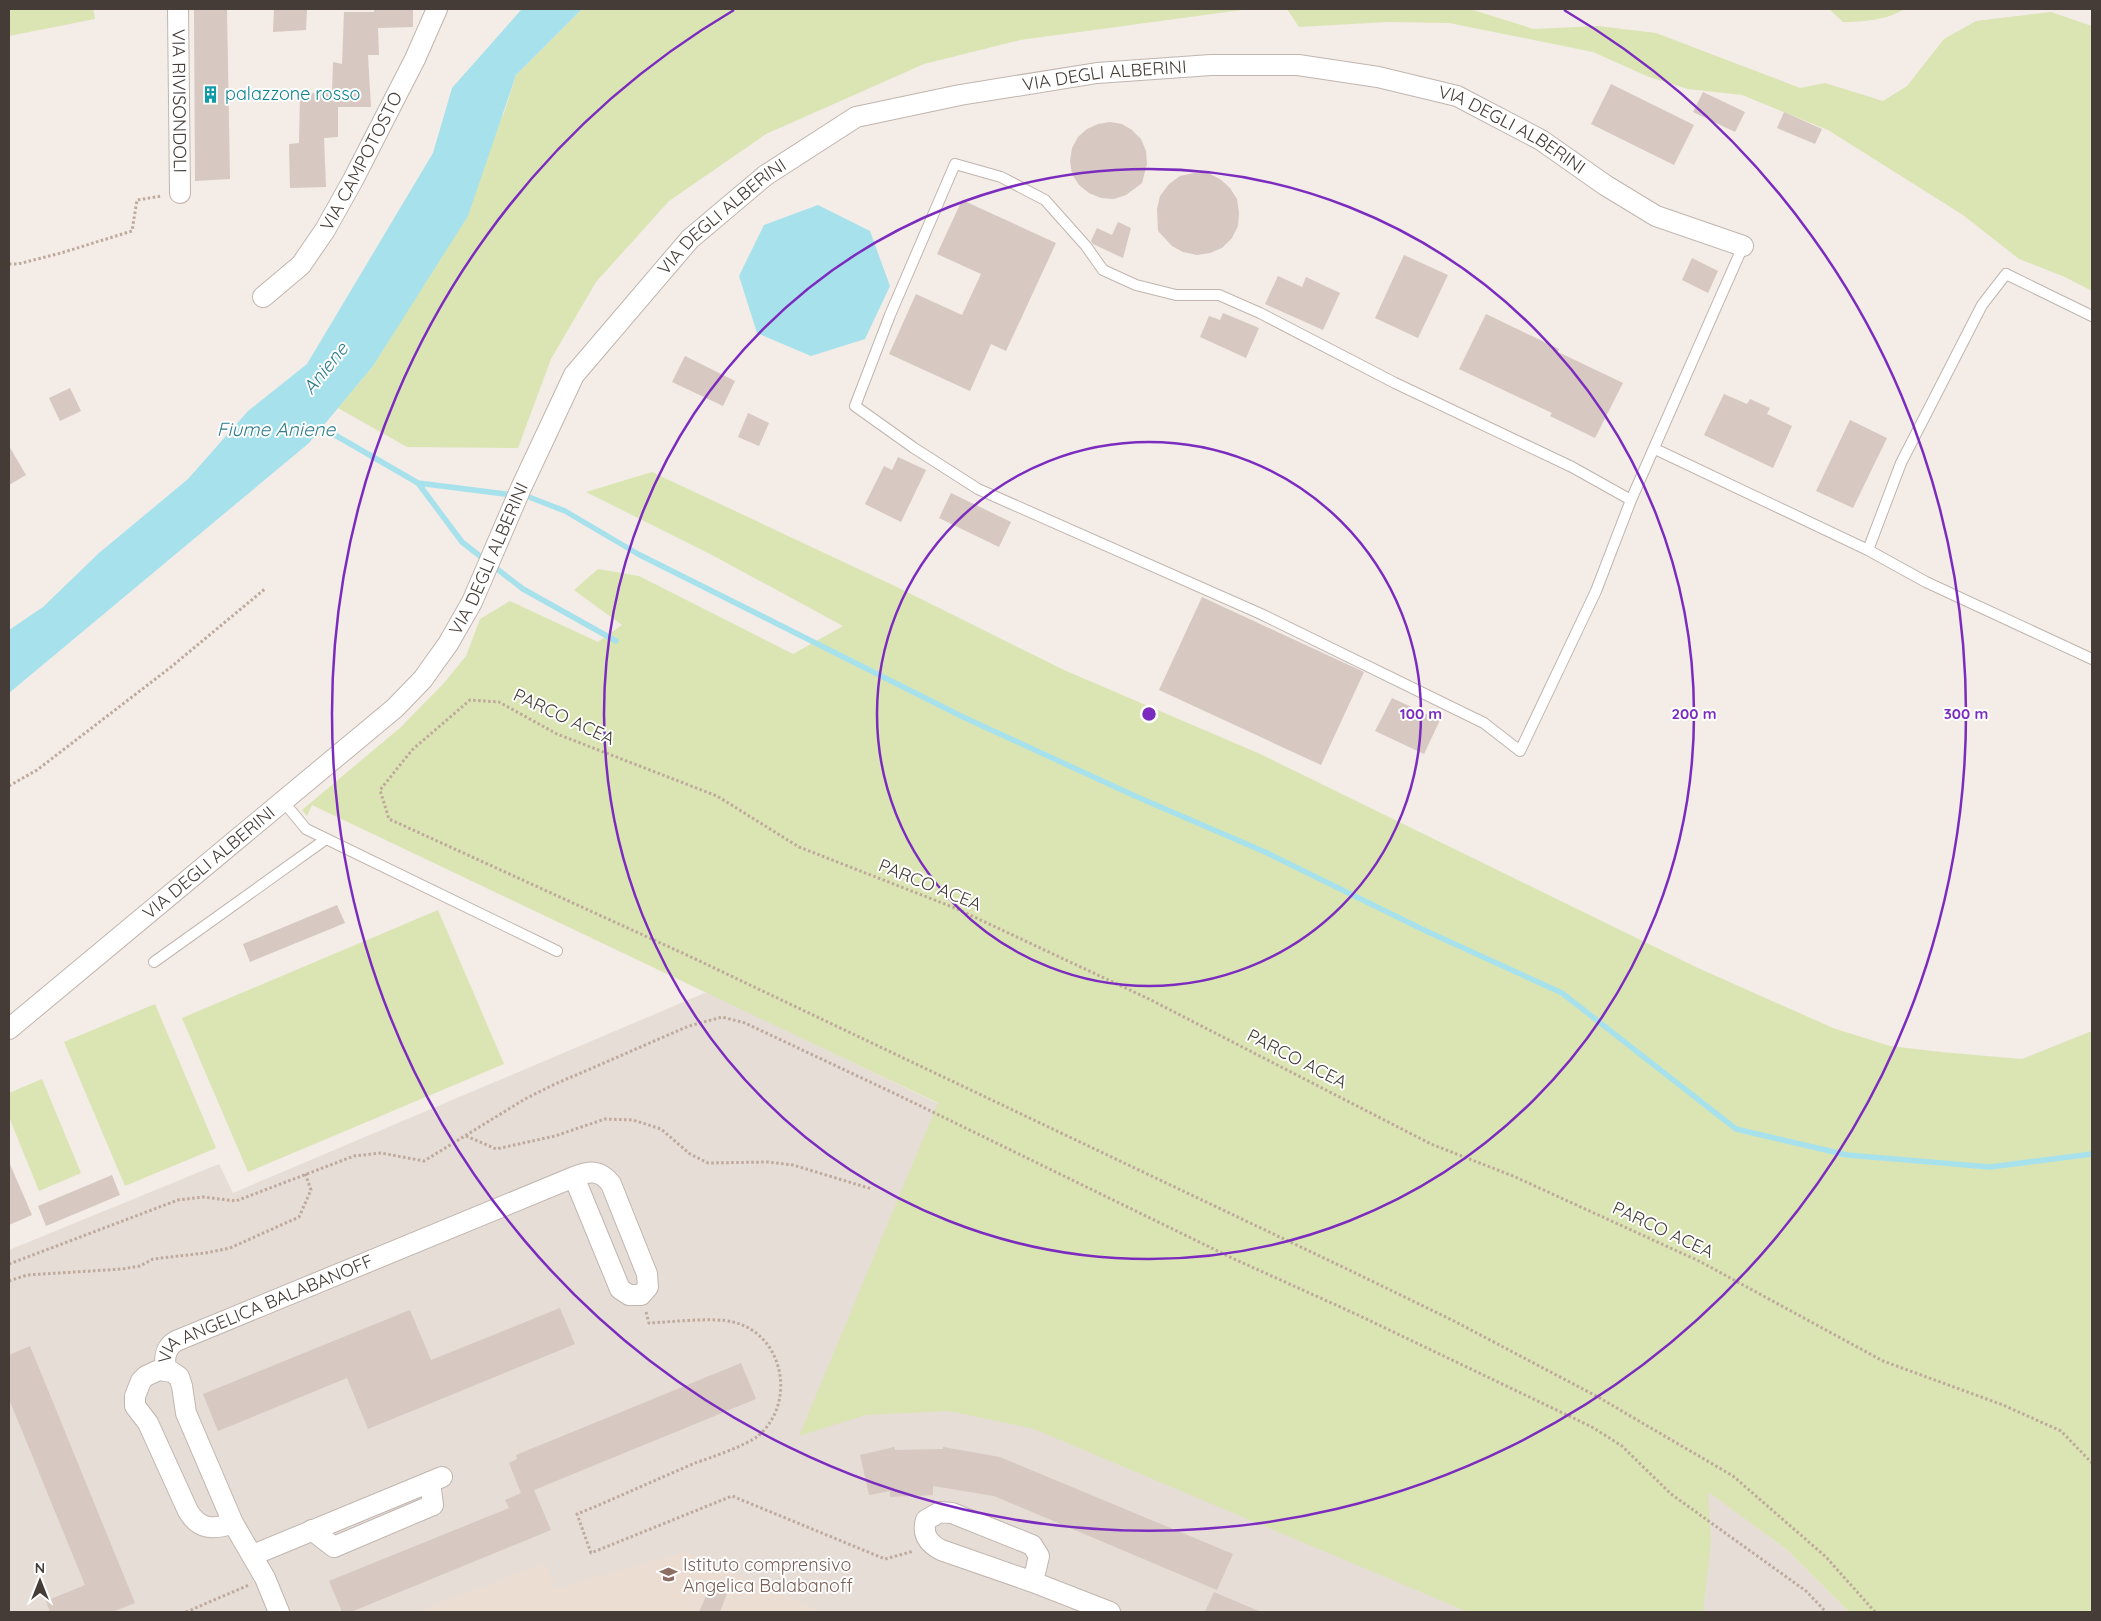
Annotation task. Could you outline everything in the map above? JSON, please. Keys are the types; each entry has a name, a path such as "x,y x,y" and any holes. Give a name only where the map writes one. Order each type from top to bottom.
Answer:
{"street":[{"name":"VIA RIVISONDOLI","path":"178,9 180,193"},
{"name":"VIA CAMPOTOSTO","path":"263,296 300,265 325,230 416,58 437,9"},
{"name":"VIA DEGLI ALBERINI","path":"9,1029 395,708 423,679 448,644 472,602 521,488 574,375 690,239 766,175 856,117 960,95 1097,73 1210,65 1298,65 1378,77 1458,96 1541,140 1605,185 1656,216 1743,246"},
{"name":"VIA ANGELICA BALABANOFF","path":"279,1612 265,1578 233,1523 186,1413 180,1381 176,1375 166,1370 166,1351 171,1343 589,1172 601,1174 611,1184 647,1274 648,1287 641,1295"},
{"path":"574,1177 620,1289 629,1296 641,1295"},
{"path":"166,1370 152,1373 141,1381 135,1396 135,1406 148,1423 192,1518 200,1525 210,1528 233,1523"},
{"path":"253,1555 436,1479"},
{"path":"1034,1582 1039,1556 1035,1548 1027,1542 952,1513 940,1512 926,1520 926,1536 932,1545 941,1550 1034,1582 1110,1612"}],"lane":[{"path":"1631,500 1572,467 1395,383 1260,313 1219,295 1176,295 1136,285 1103,270 1086,246 1045,200 1001,177 955,164 890,315 856,406 914,448 978,489 1261,614 1484,723 1520,751 1596,591 1631,500 1743,246"},
{"path":"1868,550 1901,463 1982,305 2006,274 2092,316"},
{"path":"1655,449 1868,550 1926,582 2092,658"},
{"path":"283,801 306,829 557,951"},
{"path":"154,962 326,839"}],"path":[{"path":"9,264 18,264 61,253 132,231 137,200 180,193"},
{"path":"9,786 37,770 171,667 266,588"},
{"name":"PARCO ACEA","path":"1875,1612 1826,1557 1733,1476 1598,1397 1454,1322 1348,1270 690,956 389,819 380,790 412,750 470,700 499,702 557,734 717,796 799,847 955,908 1149,999 1431,1144 1514,1176 1699,1261 1883,1361 2003,1405 2061,1431 2092,1463"},
{"path":"9,1264 178,1200 203,1197 236,1201 305,1173 354,1156 381,1153 424,1161 553,1085 689,1026 722,1017 745,1023 902,1097 1232,1258 1358,1315 1592,1427 1622,1446 1671,1494 1806,1591 1826,1612"},
{"path":"466,1136 496,1149 555,1136 605,1120 633,1120 661,1128 690,1154 708,1163 768,1162 793,1164 872,1189"},
{"path":"9,1281 26,1275 122,1270 140,1266 153,1260 230,1248 299,1216 311,1190 305,1173"},
{"path":"641,1295 650,1323 732,1321 748,1327 760,1336 769,1346 777,1361 781,1388 779,1406 772,1420 757,1437 656,1480 640,1489 576,1514 591,1553 732,1496 885,1560 932,1545"},
{"path":"186,1612 265,1578"}],"shaded area":[{"path":"707,992 1622,1434 1664,1459 1786,1549 1849,1612 9,1612 9,1250 219,1164 233,1193"},
{"name":"Istituto comprensivo Angelica Balabanoff","path":"684,1552 823,1612 414,1612 545,1563 556,1588"}],"green space":[{"path":"9,9 93,9 95,19 9,36"},
{"path":"582,9 1249,9 1020,40 924,64 766,134 669,201 596,282 551,359 518,448 407,447 338,408 373,366 504,113 516,75"},
{"path":"1287,9 1470,9 1534,29 1598,26 1656,33 1800,88 1825,83 1883,101 1907,86 1944,39 1976,21 2051,12 2092,26 2092,291 2065,277 2019,259 1963,215 1828,130 1742,95 1688,89 1649,77 1593,52 1449,23 1387,22 1299,27"},
{"path":"1829,9 1904,9 1883,18 1843,22"},
{"path":"652,472 899,588 1064,670 1258,753 1698,968 1833,1028 1890,1046 2022,1059 2092,1031 2092,1612 1849,1612 1786,1549 1708,1492 1711,1543 1703,1612 1468,1612 1034,1429 949,1411 866,1415 799,1436 938,1103 312,805 307,816 302,810 401,727 444,683 466,656 480,619 510,601 598,642 622,625 574,590 598,569 639,576 793,654 843,626 712,555 586,492"},
{"path":"438,910 504,1064 248,1172 182,1018"},
{"path":"155,1004 216,1148 125,1186 64,1042"},
{"path":"42,1079 81,1173 39,1191 9,1117 9,1093"}],"water":[{"name":"Fiume Aniene","path":"522,9 582,9 516,75 468,216 373,366 309,443 9,693 9,630 43,607 99,553 188,479 248,411 307,364 433,153 452,88"},
{"path":"818,205 870,231 890,286 865,339 811,356 757,333 739,276 764,225"}],"building":[{"name":"palazzone rosso","path":"194,9 227,9 230,179 195,181"},
{"path":"274,9 307,9 306,30 273,32"},
{"path":"374,9 413,9 413,27 378,28 379,55 368,55 371,107 338,107 338,137 324,138 326,187 290,188 289,144 299,143 300,94 332,92 333,62 342,64 344,12 374,12"},
{"path":"1611,84 1694,125 1674,165 1591,124"},
{"path":"1703,92 1745,112 1735,132 1693,112"},
{"path":"1784,112 1822,129 1815,144 1777,128"},
{"path":"1110,122 1122,124 1141,139 1146,151 1147,164 1142,183 1126,195 1114,199 1101,198 1089,193 1079,185 1072,174 1070,161 1072,148 1078,137 1087,129 1098,124"},
{"path":"1208,173 1220,179 1230,188 1237,199 1239,213 1238,226 1232,238 1222,248 1210,253 1197,255 1183,252 1172,246 1158,231 1157,209 1160,196 1169,184 1180,176"},
{"path":"962,200 1056,243 1006,351 991,344 970,391 889,354 916,294 962,315 981,274 937,254"},
{"path":"1118,222 1131,228 1123,258 1093,244 1091,241 1097,228 1112,235"},
{"path":"1404,255 1448,275 1418,338 1375,318"},
{"path":"1692,258 1718,271 1708,293 1682,280"},
{"path":"1278,276 1302,287 1306,277 1340,293 1323,330 1265,304"},
{"path":"1223,313 1259,328 1246,358 1200,337 1209,316 1220,320"},
{"path":"1486,314 1559,349 1558,352 1623,383 1595,438 1550,416 1552,413 1459,369"},
{"path":"685,356 735,381 723,406 672,382"},
{"path":"70,388 81,411 60,421 49,398"},
{"path":"1724,394 1747,404 1750,399 1770,408 1767,414 1792,426 1773,468 1704,435"},
{"path":"748,413 769,423 759,446 738,437"},
{"path":"1850,420 1887,438 1853,508 1816,491"},
{"path":"9,446 26,475 9,485"},
{"path":"898,457 926,470 901,522 865,504 884,466 892,470"},
{"path":"951,493 1011,522 999,547 939,518"},
{"path":"1202,597 1364,672 1321,765 1159,690"},
{"path":"1392,698 1440,720 1424,754 1375,731"},
{"path":"337,905 345,923 250,962 243,944"},
{"path":"9,1162 32,1215 9,1225"},
{"path":"112,1175 120,1195 46,1226 38,1206"},
{"path":"560,1308 575,1344 368,1429 347,1378 218,1431 203,1394 410,1310 431,1360"},
{"path":"30,1346 135,1603 112,1612 50,1612 46,1601 85,1585 9,1399 9,1355"},
{"path":"741,1363 756,1399 534,1490 551,1530 351,1612 342,1612 329,1581 509,1508 505,1500 521,1493 509,1463 517,1459 516,1455"},
{"path":"894,1447 895,1450 943,1449 943,1447 1000,1457 1233,1554 1217,1590 994,1496 933,1486 933,1495 890,1497 890,1491 869,1495 860,1455"},
{"path":"710,1587 727,1594 720,1612 699,1612"},
{"path":"1214,1592 1261,1612 1205,1612"}],"waterway":[{"path":"316,424 418,483 529,497 565,511 638,554 963,717 1135,796 1265,852 1426,931 1562,993 1736,1129 1847,1155 1990,1167 2092,1154"},
{"path":"418,483 462,542 485,560"},
{"path":"492,565 523,589 616,641"}],"place":[{"name":"palazzone rosso","path":"211,94"},
{"name":"Istituto comprensivo Angelica Balabanoff","path":"669,1575"}],"water label":[{"name":"Aniene","path":"325,368"}]}
